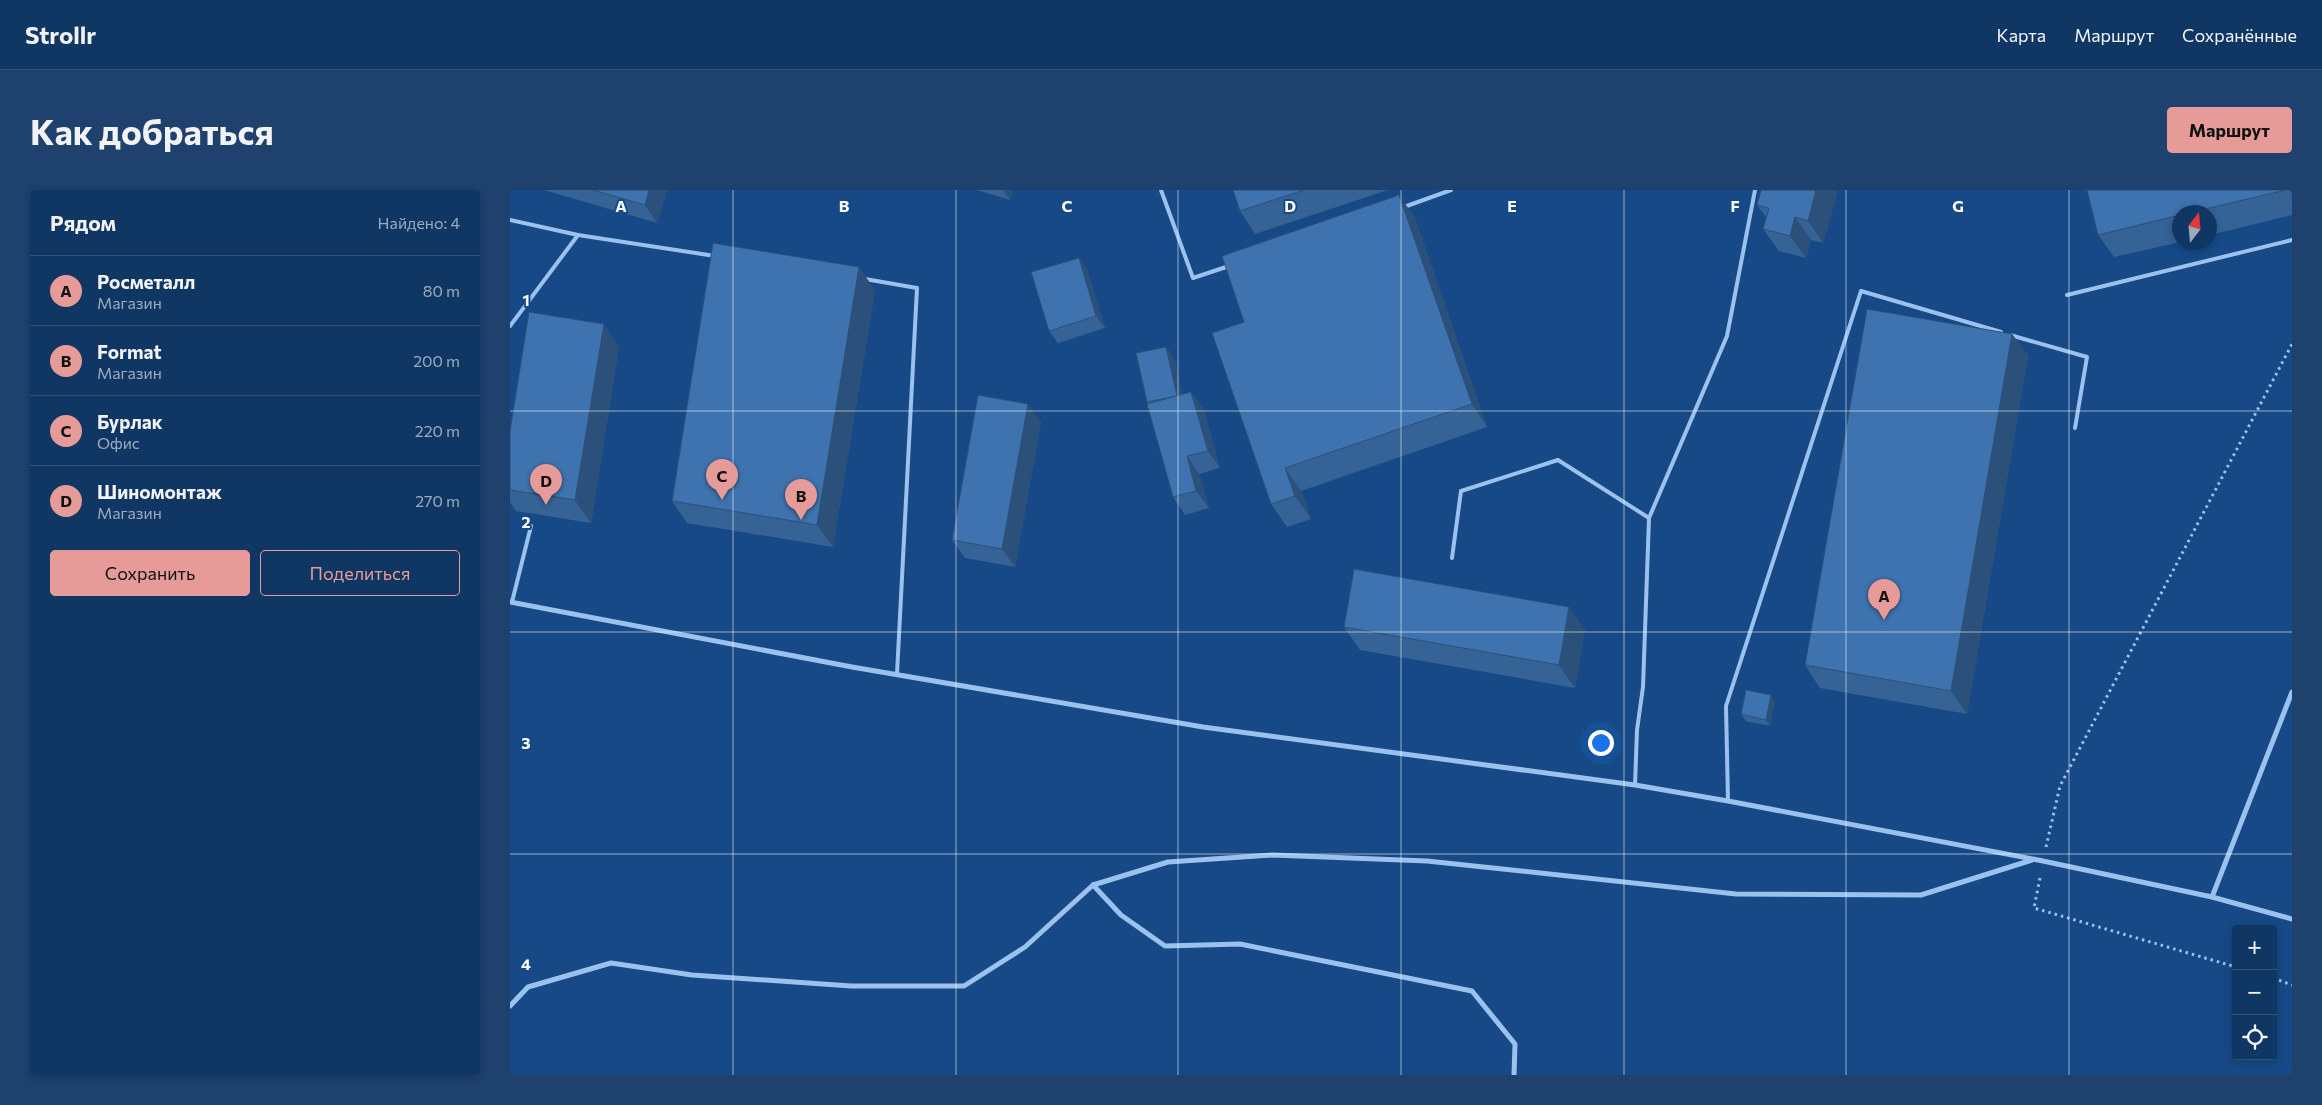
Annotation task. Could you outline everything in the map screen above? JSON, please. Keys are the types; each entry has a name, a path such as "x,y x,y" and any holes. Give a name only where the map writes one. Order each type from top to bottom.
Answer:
{"street":[{"path":"511,602 897,674 1203,727 1634,785 1728,801 2212,897 2292,919"},
{"path":"2212,897 2292,692"},
{"path":"510,1006 528,987 611,963 692,975 841,985 964,986 1025,947 1093,885 1168,862 1273,855 1427,861 1736,894 1920,895 2033,860"},
{"path":"1093,885 1121,915 1165,946 1240,944 1472,991 1514,1044 1514,1075"}],"lane":[{"path":"1161,190 1193,278 1239,263"},
{"path":"1394,210 1451,190"},
{"path":"1634,785 1642,687 1649,518 1727,336 1755,190"},
{"path":"510,220 578,235 723,258"},
{"path":"510,326 578,235"},
{"path":"2067,295 2292,240"},
{"path":"859,279 918,288 897,674"},
{"path":"1728,801 1726,706 1861,291 2087,357 2076,428"},
{"path":"1452,558 1461,490 1558,460 1649,518"},
{"path":"511,602 531,526"}],"path":[{"path":"2060,786 2292,344"},
{"path":"2034,908 2232,966"},
{"path":"2277,979 2292,985"}],"building":[{"path":"593,190 649,190 645,205"},
{"path":"1233,190 1304,190 1240,211"},
{"path":"1761,190 1816,190 1808,221 1795,217 1790,236 1763,229 1769,208 1757,205"},
{"path":"2087,190 2286,190 2217,206 2172,205 2172,217 2098,235"},
{"path":"1399,195 1472,404 1285,468 1295,496 1271,504 1212,333 1244,322 1222,256"},
{"path":"713,243 859,267 817,525 672,501"},
{"path":"1079,258 1096,316 1049,331 1031,272"},
{"path":"1867,309 2012,334 1951,691 1805,665"},
{"path":"529,312 604,324 575,500 510,490 510,431"},
{"path":"1166,347 1177,396 1147,402 1136,353"},
{"path":"1191,392 1208,451 1187,456 1196,491 1173,497 1147,404"},
{"path":"978,395 1028,404 1002,549 952,540"},
{"path":"1354,569 1569,607 1559,665 1344,627"},
{"path":"1746,690 1771,695 1766,720 1741,714"}],"place":[{"name":"Бурлак","path":"722,500"},
{"name":"Шиномонтаж","path":"546,505"},
{"name":"Format","path":"801,520"},
{"name":"Росметалл","path":"1884,620"}]}
